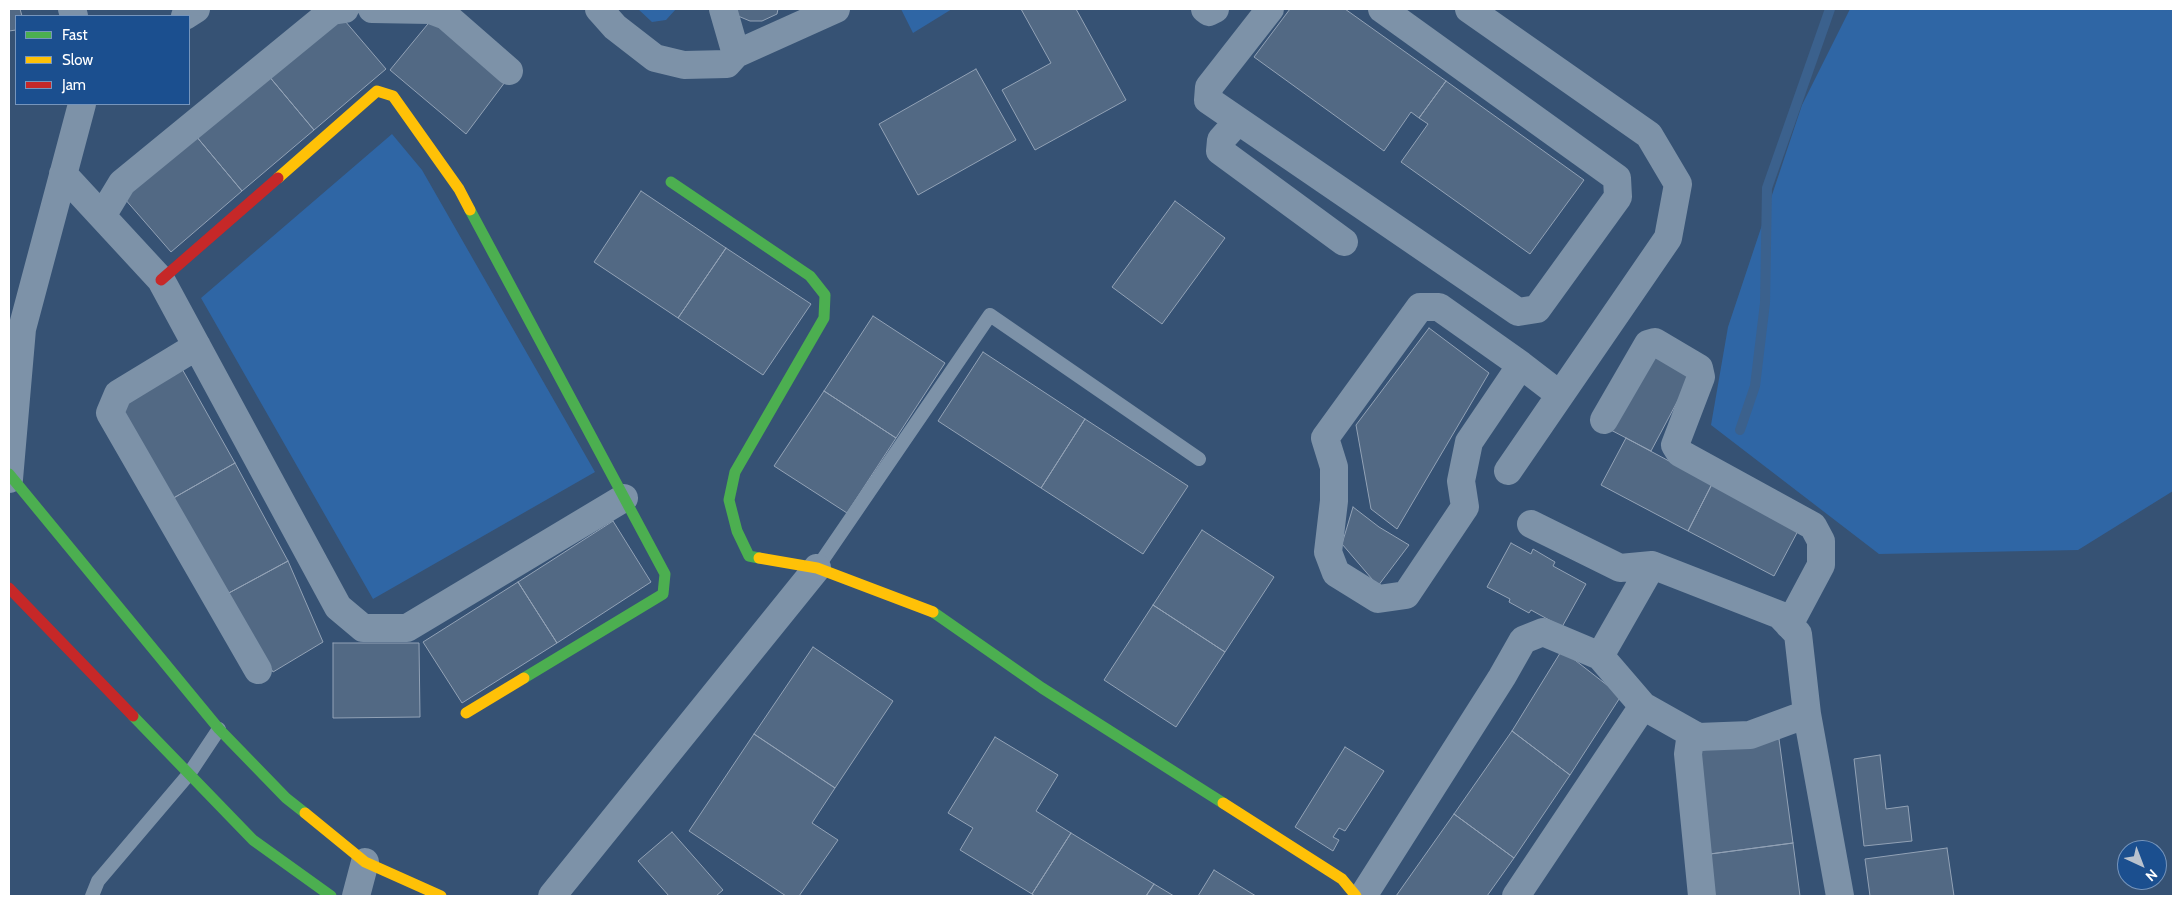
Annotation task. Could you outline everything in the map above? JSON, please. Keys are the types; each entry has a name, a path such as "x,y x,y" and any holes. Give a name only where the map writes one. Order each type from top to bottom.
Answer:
{"street":[{"path":"102,216 122,183 332,11 344,9"},
{"path":"372,9 430,10 446,16 509,71"},
{"path":"599,9 615,27 655,58 684,65 727,64 736,54 836,9"},
{"path":"723,9 736,54"},
{"path":"1204,9 1209,12 1216,9"},
{"path":"1270,9 1209,87 1208,100 1518,312 1537,310 1618,197 1617,178 1382,9"},
{"path":"1470,9 1649,135 1678,184 1668,238 1508,471"},
{"path":"161,280 377,91 393,96 459,189 665,574 663,594 466,713"},
{"path":"82,105 22,329 9,476 219,729 286,798 364,862 441,896"},
{"path":"1238,121 1221,140 1220,151 1344,242"},
{"path":"63,174 161,280 338,607 363,628 407,628 624,498"},
{"path":"671,182 810,276 825,295 824,318 734,472 729,500 737,531 749,556 817,568 935,613 1042,688 1342,879 1356,896"},
{"path":"1521,365 1469,442 1461,481 1464,507 1406,595 1378,599 1336,572 1328,552 1334,501 1334,467 1325,438 1420,307 1439,307 1521,365 1560,395"},
{"path":"1604,420 1648,344 1655,342 1699,368 1701,377 1675,445 1680,453 1813,526 1821,541 1821,565 1789,624"},
{"path":"197,346 118,394 110,412 258,670"},
{"path":"1531,524 1620,568 1652,565 1780,615 1798,634 1807,714 1840,896"},
{"path":"1600,656 1652,565"},
{"path":"552,896 817,568"},
{"path":"9,588 254,840 331,896"},
{"path":"1363,896 1502,677 1523,640 1544,632 1600,656 1643,706 1698,737 1750,736 1807,714"},
{"path":"1516,896 1643,706"},
{"path":"1691,733 1688,754 1702,896"},
{"path":"356,896 364,862"}],"lane":[{"path":"817,568 990,315 1199,459"},
{"path":"92,896 98,881 189,774 219,729"}],"shaded area":[{"path":"638,9 676,9 666,20 652,22"},
{"path":"901,9 952,9 913,33"},
{"path":"1850,9 2173,9 2173,491 2078,550 1879,554 1711,425 1728,327 1802,105"},
{"path":"392,134 422,170 595,472 373,599 201,298"}],"building":[{"path":"9,9 20,9 22,15 15,15 15,30 9,31"},
{"path":"731,9 778,9 777,14 762,21 750,21 738,16"},
{"path":"1021,9 1076,9 1126,100 1035,150 1002,90 1051,63"},
{"path":"1290,9 1345,9 1446,81 1419,118 1411,112 1384,151 1254,57"},
{"path":"339,14 386,69 314,130 268,75"},
{"path":"432,19 505,82 466,134 390,70"},
{"path":"976,69 1016,140 918,195 879,124"},
{"path":"268,75 314,130 242,191 196,136"},
{"path":"1446,81 1584,180 1530,254 1401,162 1428,124 1419,118"},
{"path":"196,136 242,191 171,252 124,198"},
{"path":"641,191 726,248 678,318 594,262"},
{"path":"1175,201 1225,238 1162,324 1112,287"},
{"path":"726,248 811,304 763,375 678,318"},
{"path":"873,316 945,363 896,438 824,391"},
{"path":"1429,328 1489,373 1397,529 1371,509 1356,425"},
{"path":"983,352 1085,419 1041,488 938,421"},
{"path":"1649,352 1693,372 1651,451 1607,428"},
{"path":"181,367 235,463 170,500 116,404"},
{"path":"824,391 896,438 847,513 774,466"},
{"path":"1085,419 1188,486 1143,554 1041,488"},
{"path":"1626,438 1712,484 1688,531 1601,485"},
{"path":"235,463 288,561 227,594 170,500"},
{"path":"1712,484 1799,529 1774,576 1688,531"},
{"path":"1353,507 1379,527 1409,545 1378,586 1342,544"},
{"path":"613,521 651,582 557,643 518,582"},
{"path":"1202,530 1274,577 1225,652 1153,605"},
{"path":"1511,543 1531,554 1533,549 1555,562 1553,566 1586,584 1562,627 1531,610 1529,613 1509,602 1510,599 1487,587"},
{"path":"288,561 323,642 273,672 227,594"},
{"path":"518,582 557,643 462,703 423,642"},
{"path":"1153,605 1225,652 1176,727 1104,680"},
{"path":"333,643 419,643 420,717 333,718"},
{"path":"813,647 893,701 835,788 754,734"},
{"path":"1562,650 1621,696 1570,775 1512,731"},
{"path":"1512,731 1570,775 1514,858 1454,814"},
{"path":"754,734 835,788 812,823 838,840 799,896 786,896 689,831"},
{"path":"995,737 1058,775 1036,811 1071,833 1032,894 960,850 973,828 948,813"},
{"path":"1779,739 1793,843 1710,854 1696,751"},
{"path":"1345,747 1384,771 1345,831 1339,828 1333,837 1339,840 1333,851 1295,827"},
{"path":"1880,755 1886,809 1908,806 1912,841 1864,846 1854,759"},
{"path":"1454,814 1514,858 1487,896 1396,896"},
{"path":"672,832 723,890 716,896 669,896 638,861"},
{"path":"1071,833 1154,884 1146,896 1035,896 1032,894"},
{"path":"1793,843 1800,896 1715,896 1710,854"},
{"path":"1947,848 1954,896 1870,896 1865,859"},
{"path":"1214,870 1251,893 1256,896 1198,896"},
{"path":"1154,884 1174,896 1146,896"}],"waterway":[{"path":"1740,430 1755,386 1765,303 1767,188 1830,9"}],"traffic: fast":[{"path":"671,182 810,276 825,295 824,318 735,472 729,500 737,531 749,556 759,558"},
{"path":"470,210 665,574 663,594 524,678"},
{"path":"9,474 219,729 286,798 305,813"},
{"path":"933,612 1042,688 1223,803"},
{"path":"133,716 253,840 331,896"}],"traffic: slow":[{"path":"278,178 377,91 393,96 459,189 470,210"},
{"path":"759,558 817,568 933,612"},
{"path":"466,713 524,678"},
{"path":"1223,803 1342,879 1356,896"},
{"path":"305,813 365,862 441,896"}],"traffic: jam":[{"path":"161,280 278,178"},
{"path":"9,588 133,716"}]}
